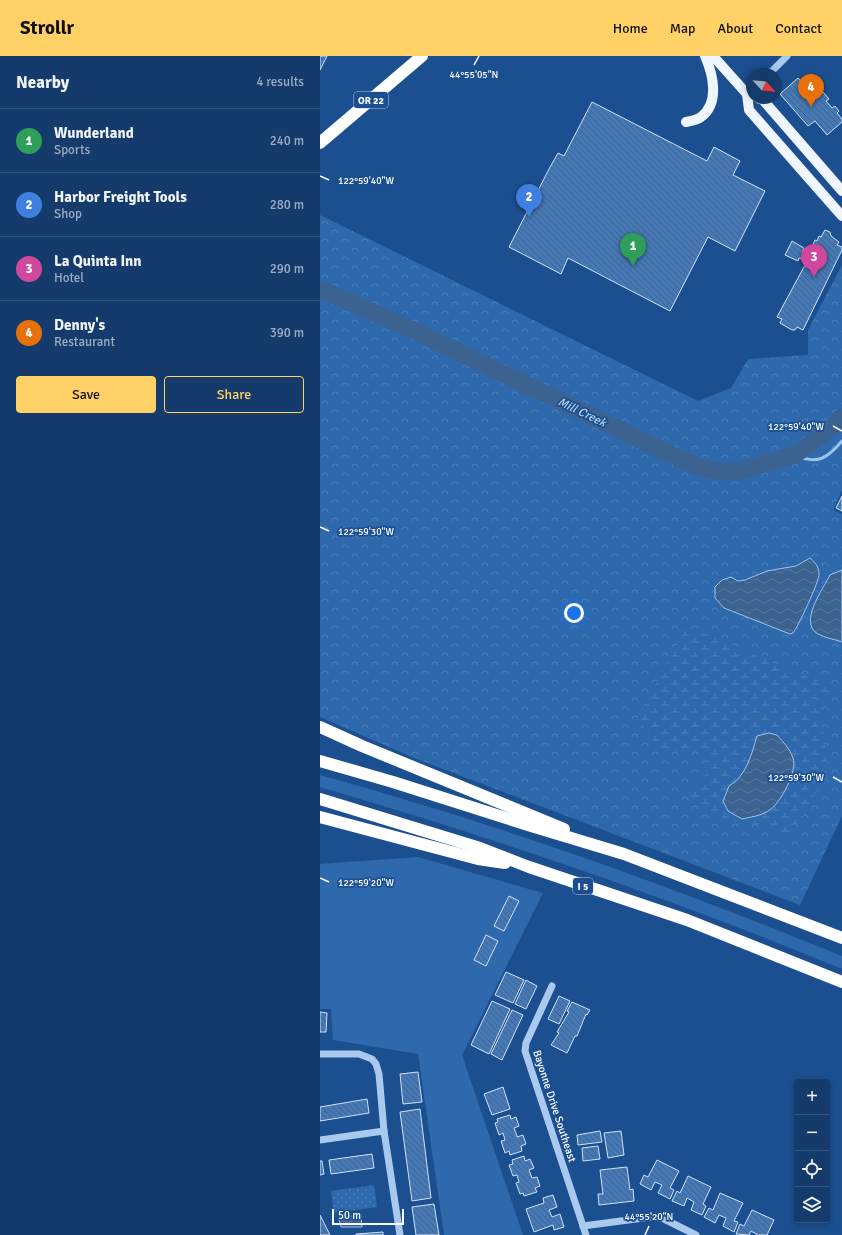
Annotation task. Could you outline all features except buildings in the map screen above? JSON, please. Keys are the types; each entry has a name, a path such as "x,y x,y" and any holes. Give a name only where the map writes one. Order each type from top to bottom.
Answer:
{"highway":[{"name":"OR 22","path":"320,143 422,56"},
{"path":"320,727 362,746 624,854 842,938"},
{"path":"320,760 624,854"},
{"name":"I 5","path":"320,800 480,848 529,867 687,920 842,982"},
{"name":"I 5","path":"320,817 478,858 529,867"}],"main road":[{"path":"686,122 700,118 708,110 712,102 713,89 709,66 705,56"},
{"path":"713,56 746,89"},
{"path":"750,104 750,110 842,216"},
{"path":"766,104 842,191"}],"street":[{"path":"775,68 787,56"},
{"name":"Bayonne Drive Southeast","path":"552,986 526,1043 525,1050 586,1235"},
{"path":"320,1054 359,1054 372,1059 379,1074 384,1131 400,1235"},
{"path":"320,1140 384,1131"},
{"path":"583,1226 651,1217 662,1218 696,1235"}],"green space":[{"path":"320,215 698,401 731,388 748,359 808,355 808,330 842,265 842,490 833,510 842,514 842,816 800,905 414,758 320,717"},
{"path":"693,629 840,691 815,694 825,743 828,769 804,815 782,843 772,826 732,821 708,813 685,796 707,773 706,752 661,750 637,719 684,631"},
{"path":"320,775 453,814 649,881 842,956 842,969 713,918 583,871 452,827 320,787"},
{"path":"418,857 543,893 462,1055 523,1235 444,1235 418,1054 333,1040 331,1009 320,1009 320,864"},
{"path":"374,1185 377,1207 334,1213 331,1191"}],"water":[{"path":"810,558 815,563 819,574 808,604 793,633 790,634 724,608 715,598 715,587 722,580 731,577 738,581 745,580 767,571 796,566"},
{"path":"842,570 842,642 818,634 812,629 810,622 814,606 830,575"},
{"path":"769,733 777,735 792,755 794,763 793,770 783,795 773,807 762,814 742,819 728,811 723,801 729,786 740,777 748,764 757,736"},
{"path":"361,1214 362,1227 341,1227 339,1219"}],"waterway":[{"name":"Mill Creek","path":"320,289 404,326 695,466 715,471 740,471 795,455 836,424 842,417"},
{"path":"795,455 810,460 816,460 826,456 842,441"}],"place":[{"name":"Denny's","path":"811,107"},
{"name":"Harbor Freight Tools","path":"529,217"},
{"name":"Wunderland","path":"633,266"},
{"name":"La Quinta Inn","path":"814,277"}]}
